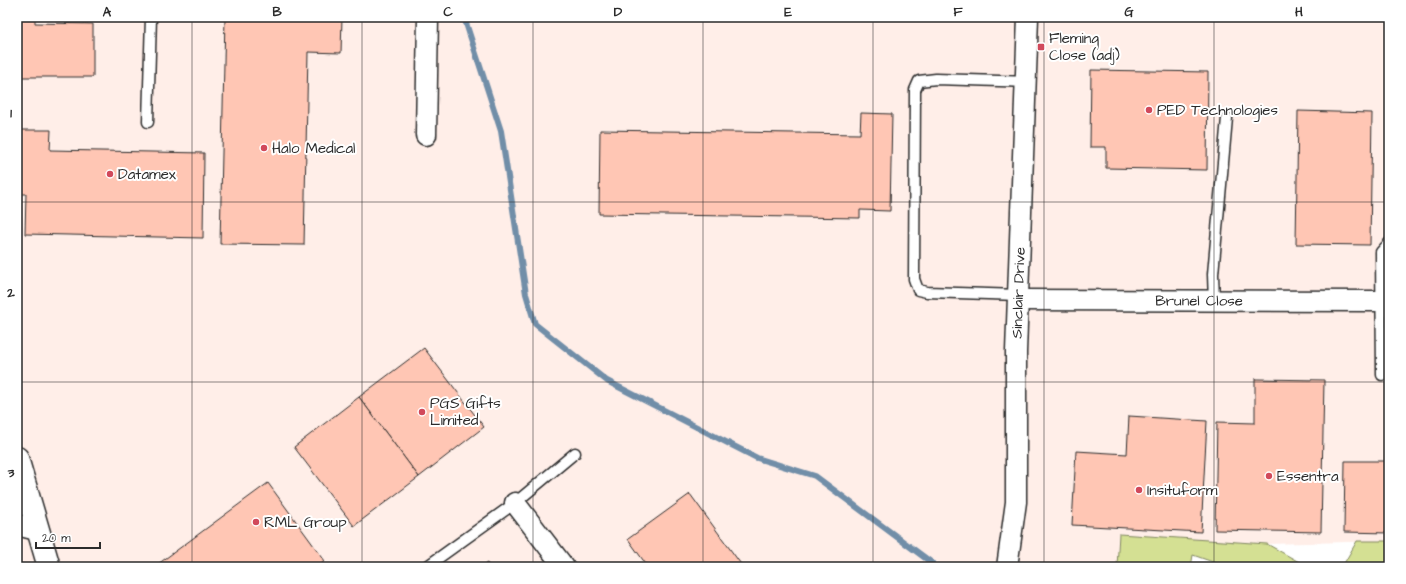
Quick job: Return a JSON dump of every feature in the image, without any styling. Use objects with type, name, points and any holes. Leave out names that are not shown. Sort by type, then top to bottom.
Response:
[{"type":"street","points":[[426,135],[428,17]]},
{"type":"street","name":"Sinclair Drive","points":[[1007,567],[1016,502],[1016,352],[1027,82],[1028,17]]},
{"type":"street","name":"Brunel Close","points":[[1019,297],[1214,302],[1380,301]]},
{"type":"street","points":[[18,464],[27,528],[49,567]]},
{"type":"street","points":[[515,503],[564,567]]},
{"type":"lane","points":[[148,122],[151,17]]},
{"type":"lane","points":[[1019,297],[927,292],[918,290],[914,280],[915,90],[919,81],[1027,82]]},
{"type":"lane","points":[[1214,302],[1213,274],[1227,118]]},
{"type":"lane","points":[[1382,375],[1380,301],[1381,252],[1389,243]]},
{"type":"lane","points":[[426,567],[515,503],[575,453]]},
{"type":"shaded area","points":[[17,17],[1389,17],[1389,541],[1267,544],[1119,534],[1117,567],[17,567]]},
{"type":"green space","points":[[1119,534],[1267,544],[1308,567],[1227,567],[1193,555],[1191,567],[1117,567]]},
{"type":"green space","points":[[1357,541],[1389,541],[1389,567],[1342,567]]},
{"type":"building","points":[[17,17],[35,17],[35,23],[93,24],[93,77],[17,77]]},
{"type":"building","name":"Halo Medical","points":[[225,17],[342,17],[341,53],[308,52],[304,245],[220,244]]},
{"type":"building","name":"PED Technologies","points":[[1091,70],[1208,72],[1207,170],[1106,168],[1106,147],[1090,147]]},
{"type":"building","points":[[1298,111],[1372,113],[1370,245],[1296,244]]},
{"type":"building","points":[[861,113],[892,114],[890,211],[860,210],[860,218],[599,214],[600,130],[860,134]]},
{"type":"building","name":"Datamex","points":[[17,130],[51,130],[50,150],[204,153],[203,238],[25,234],[26,194],[17,194]]},
{"type":"building","name":"PGS Gifts Limited","points":[[424,348],[484,427],[419,477],[359,397]]},
{"type":"building","name":"Essentra","points":[[1255,379],[1324,380],[1321,532],[1215,530],[1217,422],[1255,423]]},
{"type":"building","points":[[359,397],[419,477],[354,526],[294,447]]},
{"type":"building","name":"Insituform","points":[[1129,416],[1207,421],[1201,532],[1072,525],[1076,451],[1127,454]]},
{"type":"building","points":[[1345,461],[1389,461],[1389,533],[1344,532]]},
{"type":"building","name":"RML Group","points":[[268,483],[325,561],[317,567],[154,567]]},
{"type":"building","points":[[690,494],[743,567],[648,567],[628,539]]},
{"type":"building","points":[[487,563],[490,567],[480,567]]},
{"type":"waterway","points":[[464,17],[501,131],[526,294],[535,324],[607,381],[757,458],[815,476],[932,563]]},
{"type":"place","name":"Fleming Close (adj)","points":[[1041,47]]},
{"type":"place","name":"PED Technologies","points":[[1149,110]]},
{"type":"place","name":"Halo Medical","points":[[264,148]]},
{"type":"place","name":"Datamex","points":[[110,174]]},
{"type":"place","name":"PGS Gifts Limited","points":[[422,412]]},
{"type":"place","name":"Essentra","points":[[1269,476]]},
{"type":"place","name":"Insituform","points":[[1139,490]]},
{"type":"place","name":"RML Group","points":[[256,522]]}]
